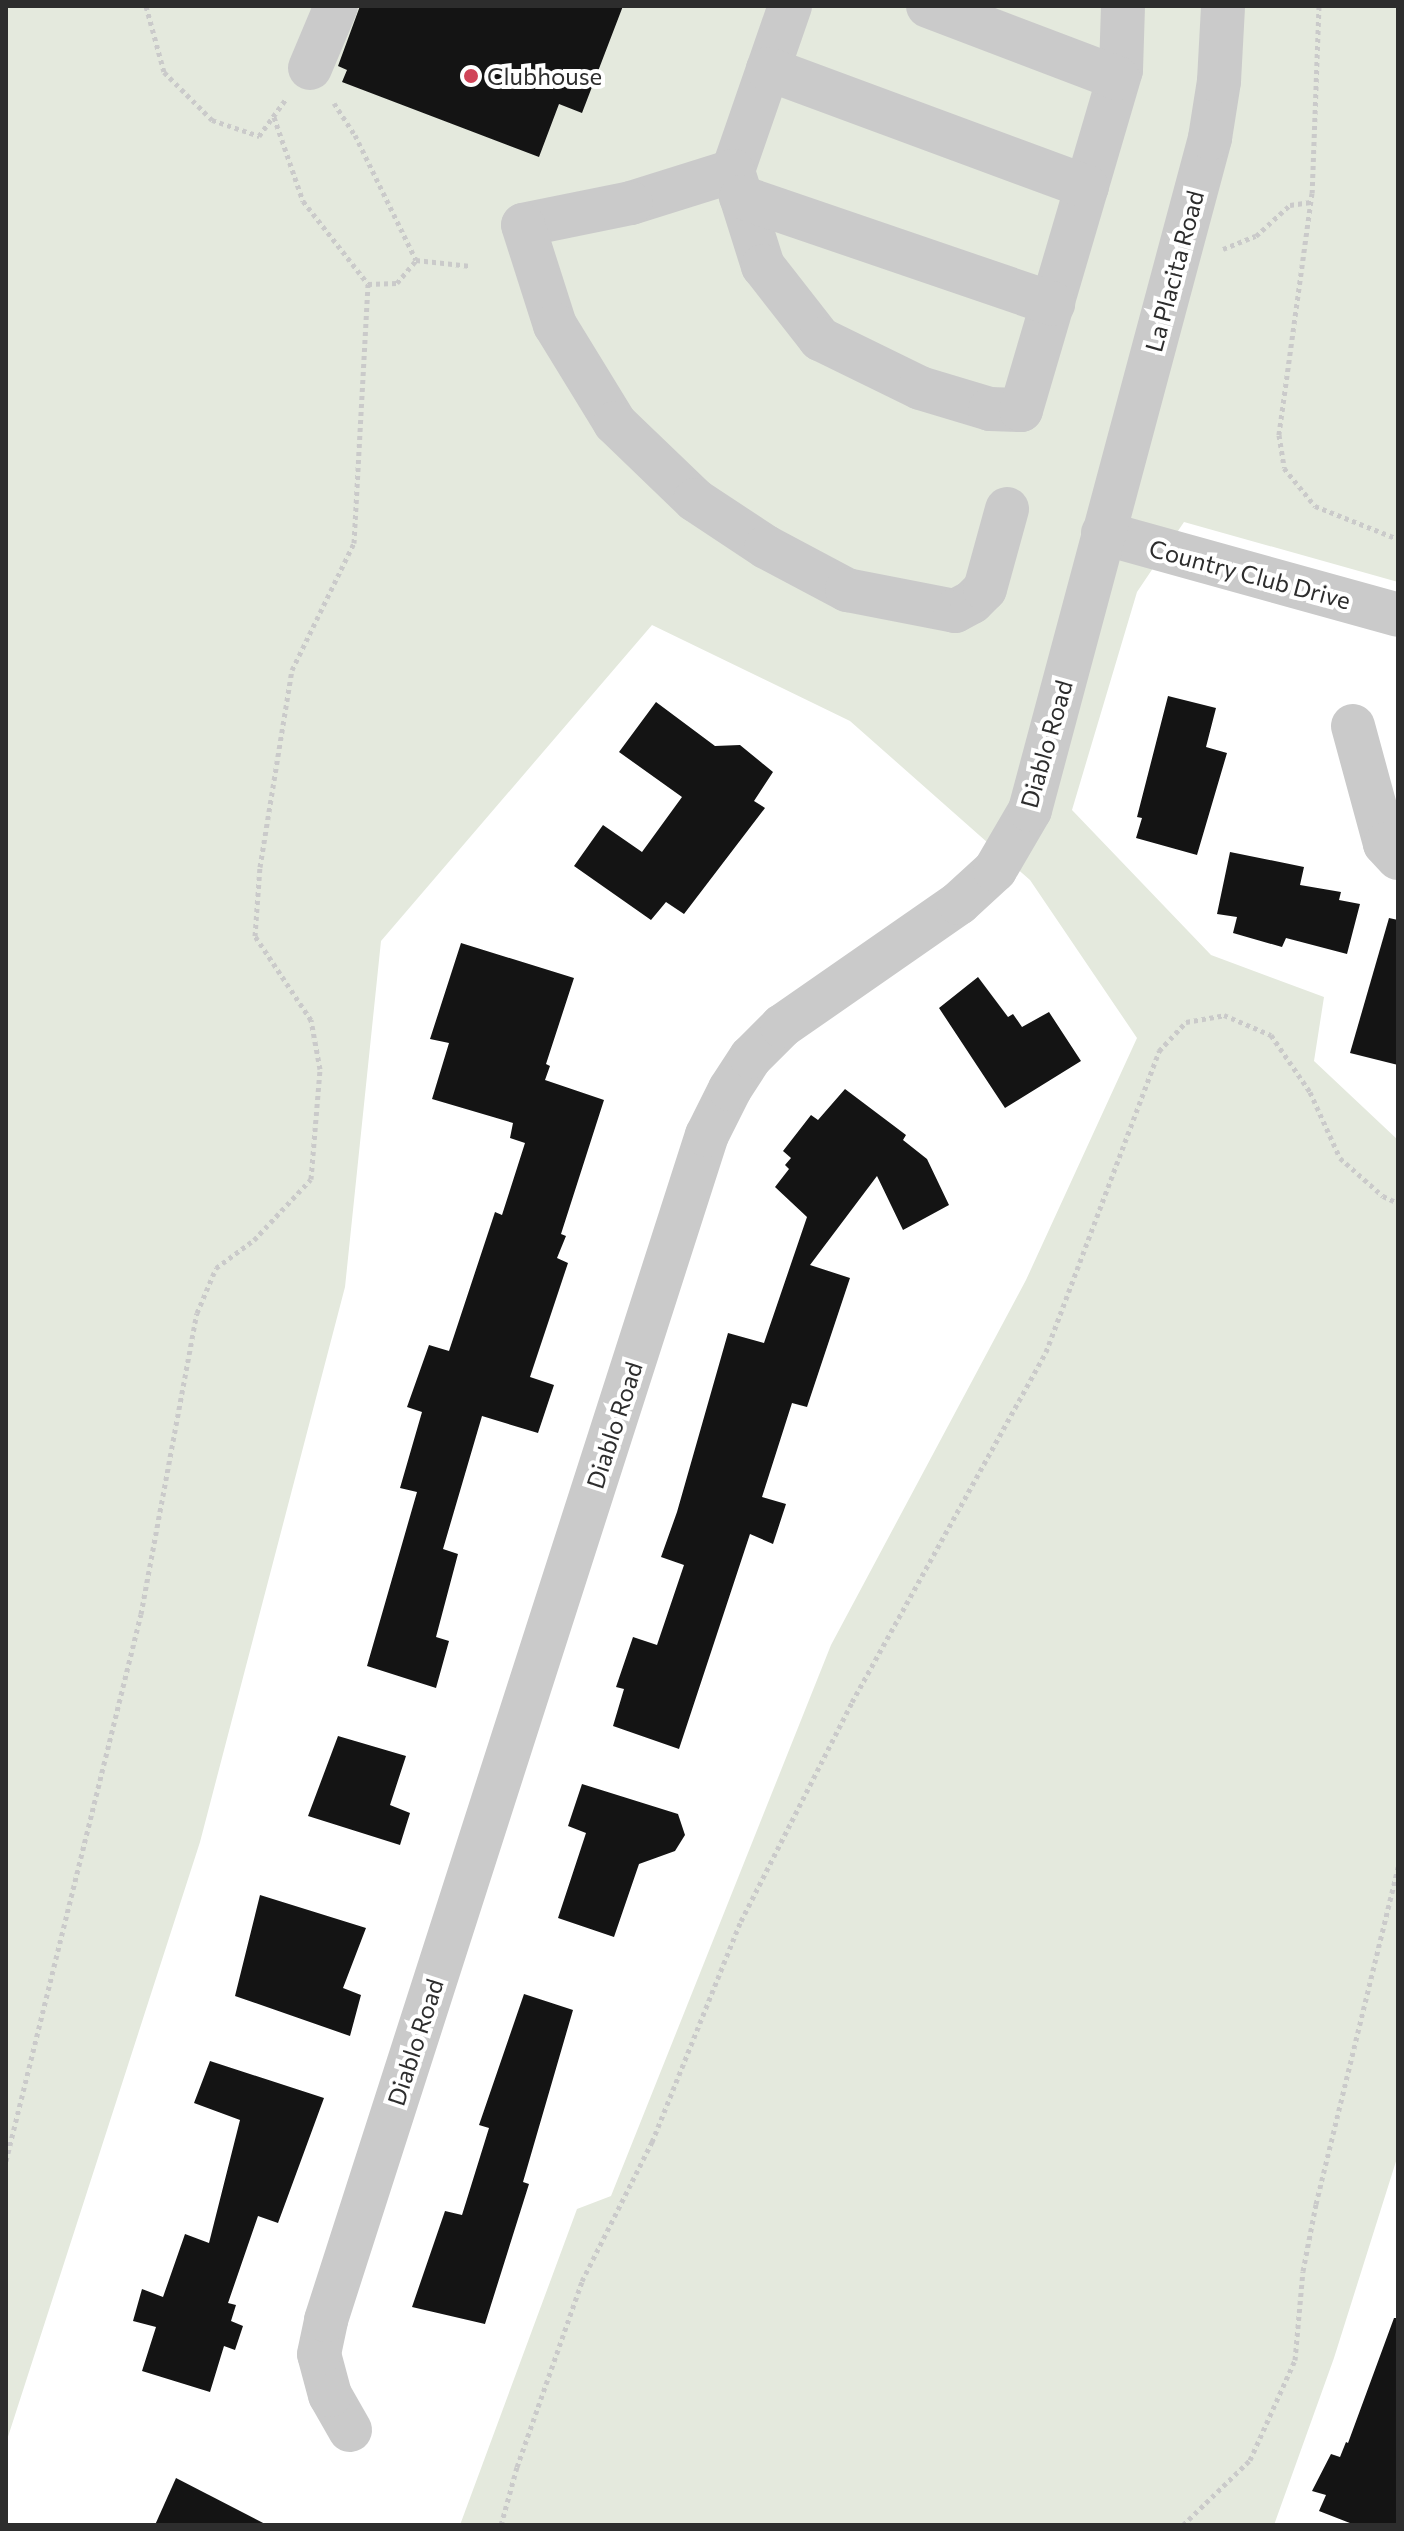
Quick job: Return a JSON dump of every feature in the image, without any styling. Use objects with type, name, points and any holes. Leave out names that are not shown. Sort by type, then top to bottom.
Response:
[{"type":"street","points":[[310,68],[336,6]]},
{"type":"street","points":[[790,6],[768,69],[737,184],[763,266],[820,339],[920,388],[990,409],[1021,410],[1118,78],[1123,6]]},
{"type":"street","points":[[928,6],[1118,78]]},
{"type":"street","name":"La Placita Road","points":[[1103,533],[1210,138],[1219,81],[1223,6]]},
{"type":"street","points":[[768,69],[1087,187]]},
{"type":"street","points":[[1007,509],[985,589],[972,602],[955,611],[847,590],[766,547],[695,500],[615,423],[555,325],[523,225],[737,184],[1053,304]]},
{"type":"street","name":"Country Club Drive","points":[[1103,533],[1398,615]]},
{"type":"street","name":"Diablo Road","points":[[350,2430],[330,2395],[319,2354],[326,2320],[707,1135],[730,1089],[751,1057],[782,1026],[959,903],[995,870],[1030,810],[1103,533]]},
{"type":"street","points":[[1353,726],[1385,844],[1398,858]]},
{"type":"path","points":[[146,6],[164,72],[212,120],[259,136],[310,68],[355,135],[416,260]]},
{"type":"path","points":[[1319,6],[1311,202],[1279,435],[1284,468],[1315,506],[1398,539]]},
{"type":"path","points":[[6,2161],[141,1614],[197,1313],[216,1268],[254,1240],[311,1179],[320,1069],[311,1020],[255,936],[260,867],[292,670],[354,543],[368,284],[303,201],[274,116]]},
{"type":"path","points":[[1177,259],[1209,254],[1256,236],[1290,205],[1311,202]]},
{"type":"path","points":[[368,284],[397,283],[416,260]]},
{"type":"path","points":[[416,260],[471,266]]},
{"type":"path","points":[[501,2525],[517,2467],[582,2281],[652,2142],[741,1921],[852,1702],[1046,1352],[1159,1051],[1186,1022],[1224,1015],[1271,1035],[1310,1092],[1340,1158],[1383,1196],[1398,1203]]},
{"type":"path","points":[[1183,2525],[1250,2460],[1295,2360],[1303,2271],[1316,2204],[1398,1867]]},
{"type":"shaded area","points":[[6,6],[1398,6],[1398,582],[1184,522],[1137,592],[1072,810],[1211,955],[1324,997],[1314,1061],[1398,1140],[1398,2155],[1334,2358],[1274,2525],[460,2525],[577,2209],[611,2196],[831,1645],[1026,1280],[1137,1038],[1030,880],[850,721],[652,625],[381,941],[345,1287],[200,1842],[6,2443]]},
{"type":"building","name":"Clubhouse","points":[[360,6],[623,6],[582,113],[559,104],[539,157],[342,82],[347,70],[338,66]]},
{"type":"building","points":[[1168,696],[1216,708],[1206,747],[1227,753],[1197,855],[1136,838],[1142,818],[1137,817]]},
{"type":"building","points":[[656,702],[715,746],[740,745],[773,772],[754,801],[765,808],[684,914],[666,902],[651,920],[574,866],[603,825],[642,852],[682,797],[619,752]]},
{"type":"building","points":[[1230,852],[1304,867],[1300,885],[1341,892],[1339,900],[1360,904],[1347,954],[1286,938],[1282,947],[1233,933],[1237,917],[1217,914]]},
{"type":"building","points":[[1389,918],[1398,920],[1398,1065],[1350,1053]]},
{"type":"building","points":[[461,943],[574,978],[546,1064],[550,1066],[545,1080],[604,1100],[561,1234],[566,1236],[557,1258],[568,1263],[530,1377],[554,1385],[538,1433],[482,1416],[443,1549],[458,1554],[436,1637],[449,1641],[436,1688],[367,1666],[417,1492],[400,1488],[422,1412],[407,1407],[429,1345],[449,1351],[495,1212],[502,1215],[525,1143],[510,1138],[513,1123],[432,1099],[449,1043],[430,1039]]},
{"type":"building","points":[[978,977],[1008,1017],[1013,1014],[1022,1027],[1049,1012],[1081,1061],[1005,1108],[939,1008]]},
{"type":"building","points":[[845,1089],[906,1135],[903,1140],[927,1159],[949,1205],[903,1230],[877,1176],[810,1265],[850,1278],[807,1407],[792,1403],[762,1497],[786,1504],[773,1544],[750,1534],[679,1749],[613,1726],[624,1689],[616,1687],[633,1637],[657,1645],[684,1565],[661,1557],[677,1512],[728,1333],[764,1343],[807,1217],[775,1187],[789,1169],[785,1165],[791,1158],[783,1151],[811,1115],[818,1120]]},
{"type":"building","points":[[338,1736],[406,1756],[390,1805],[410,1813],[400,1845],[308,1816]]},
{"type":"building","points":[[582,1784],[678,1814],[685,1835],[675,1851],[639,1864],[614,1937],[558,1918],[586,1833],[568,1826]]},
{"type":"building","points":[[260,1895],[366,1928],[343,1988],[361,1995],[350,2036],[235,1996]]},
{"type":"building","points":[[524,1994],[573,2010],[523,2182],[529,2184],[485,2324],[412,2307],[445,2211],[462,2215],[489,2128],[479,2125]]},
{"type":"building","points":[[210,2061],[324,2098],[278,2223],[258,2216],[228,2303],[236,2305],[231,2321],[243,2326],[235,2350],[224,2346],[210,2392],[142,2371],[156,2327],[133,2321],[142,2289],[163,2297],[185,2234],[209,2243],[240,2120],[194,2103]]},
{"type":"building","points":[[1394,2318],[1398,2318],[1398,2525],[1355,2525],[1319,2511],[1326,2495],[1312,2491],[1331,2454],[1340,2457],[1348,2443]]},
{"type":"building","points":[[176,2478],[267,2525],[155,2525]]},
{"type":"place","name":"Clubhouse","points":[[471,76]]}]
